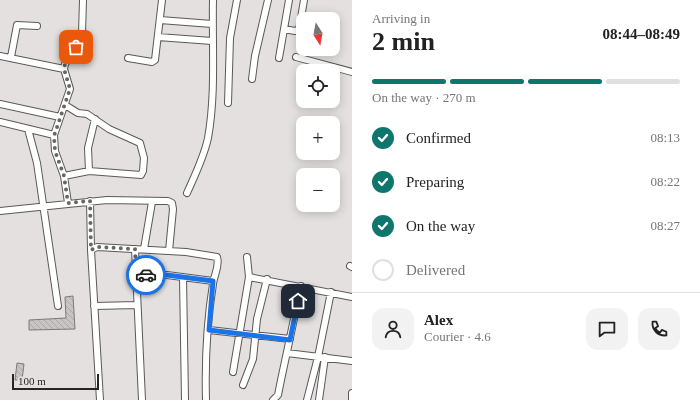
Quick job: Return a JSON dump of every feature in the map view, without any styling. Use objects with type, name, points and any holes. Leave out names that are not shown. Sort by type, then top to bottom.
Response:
[{"type":"street","points":[[68,203],[64,176],[55,151],[54,136],[70,89],[64,69],[65,64],[80,39],[84,19],[83,0]]},
{"type":"street","points":[[128,58],[154,62],[162,0]]},
{"type":"street","points":[[187,193],[208,139],[211,100],[213,0]]},
{"type":"street","points":[[228,103],[230,45],[237,0]]},
{"type":"street","points":[[252,79],[255,56],[268,0]]},
{"type":"street","points":[[279,58],[289,0]]},
{"type":"street","points":[[284,29],[295,31],[299,30],[304,0]]},
{"type":"street","points":[[160,20],[212,24]]},
{"type":"street","points":[[11,58],[17,25],[37,26]]},
{"type":"street","points":[[158,37],[212,42]]},
{"type":"street","points":[[0,56],[64,69]]},
{"type":"street","points":[[296,57],[352,72]]},
{"type":"street","points":[[0,104],[60,117]]},
{"type":"street","points":[[64,176],[90,171],[138,176],[141,175],[143,171],[143,152],[140,143],[109,129],[95,119],[65,105]]},
{"type":"street","points":[[90,171],[89,143],[95,119]]},
{"type":"street","points":[[0,122],[54,136]]},
{"type":"street","points":[[28,129],[37,163],[58,306]]},
{"type":"street","points":[[0,211],[90,201],[168,201],[173,205],[169,251]]},
{"type":"street","points":[[90,201],[91,250],[100,400]]},
{"type":"street","points":[[144,250],[152,202]]},
{"type":"street","points":[[91,250],[97,247],[135,249],[169,251],[217,257],[218,265],[213,281],[209,330],[206,400]]},
{"type":"street","points":[[135,249],[142,400]]},
{"type":"street","points":[[233,372],[250,277],[247,257]]},
{"type":"street","points":[[136,274],[183,277],[213,281]]},
{"type":"street","points":[[183,277],[185,400]]},
{"type":"street","points":[[250,277],[267,279],[352,297]]},
{"type":"street","points":[[243,385],[253,359],[255,334],[267,279]]},
{"type":"street","points":[[274,400],[278,394],[301,286]]},
{"type":"street","points":[[319,400],[322,357],[331,292]]},
{"type":"street","points":[[94,306],[137,305]]},
{"type":"street","points":[[209,330],[255,334],[290,340]]},
{"type":"street","points":[[287,353],[352,361]]},
{"type":"street","points":[[307,400],[322,357]]},
{"type":"street","points":[[352,393],[352,400]]},
{"type":"building","points":[[73,296],[75,329],[29,330],[29,320],[66,318],[65,297]]},
{"type":"building","points":[[17,363],[24,364],[22,380],[15,380]]},
{"type":"way so far","points":[[76,47],[65,64],[64,69],[70,84],[70,89],[54,136],[55,151],[64,176],[68,203],[90,201],[91,250],[97,247],[135,249],[136,274],[146,275]]},
{"type":"route","points":[[146,275],[167,275],[213,281],[209,330],[255,334],[290,340],[298,301]]}]
